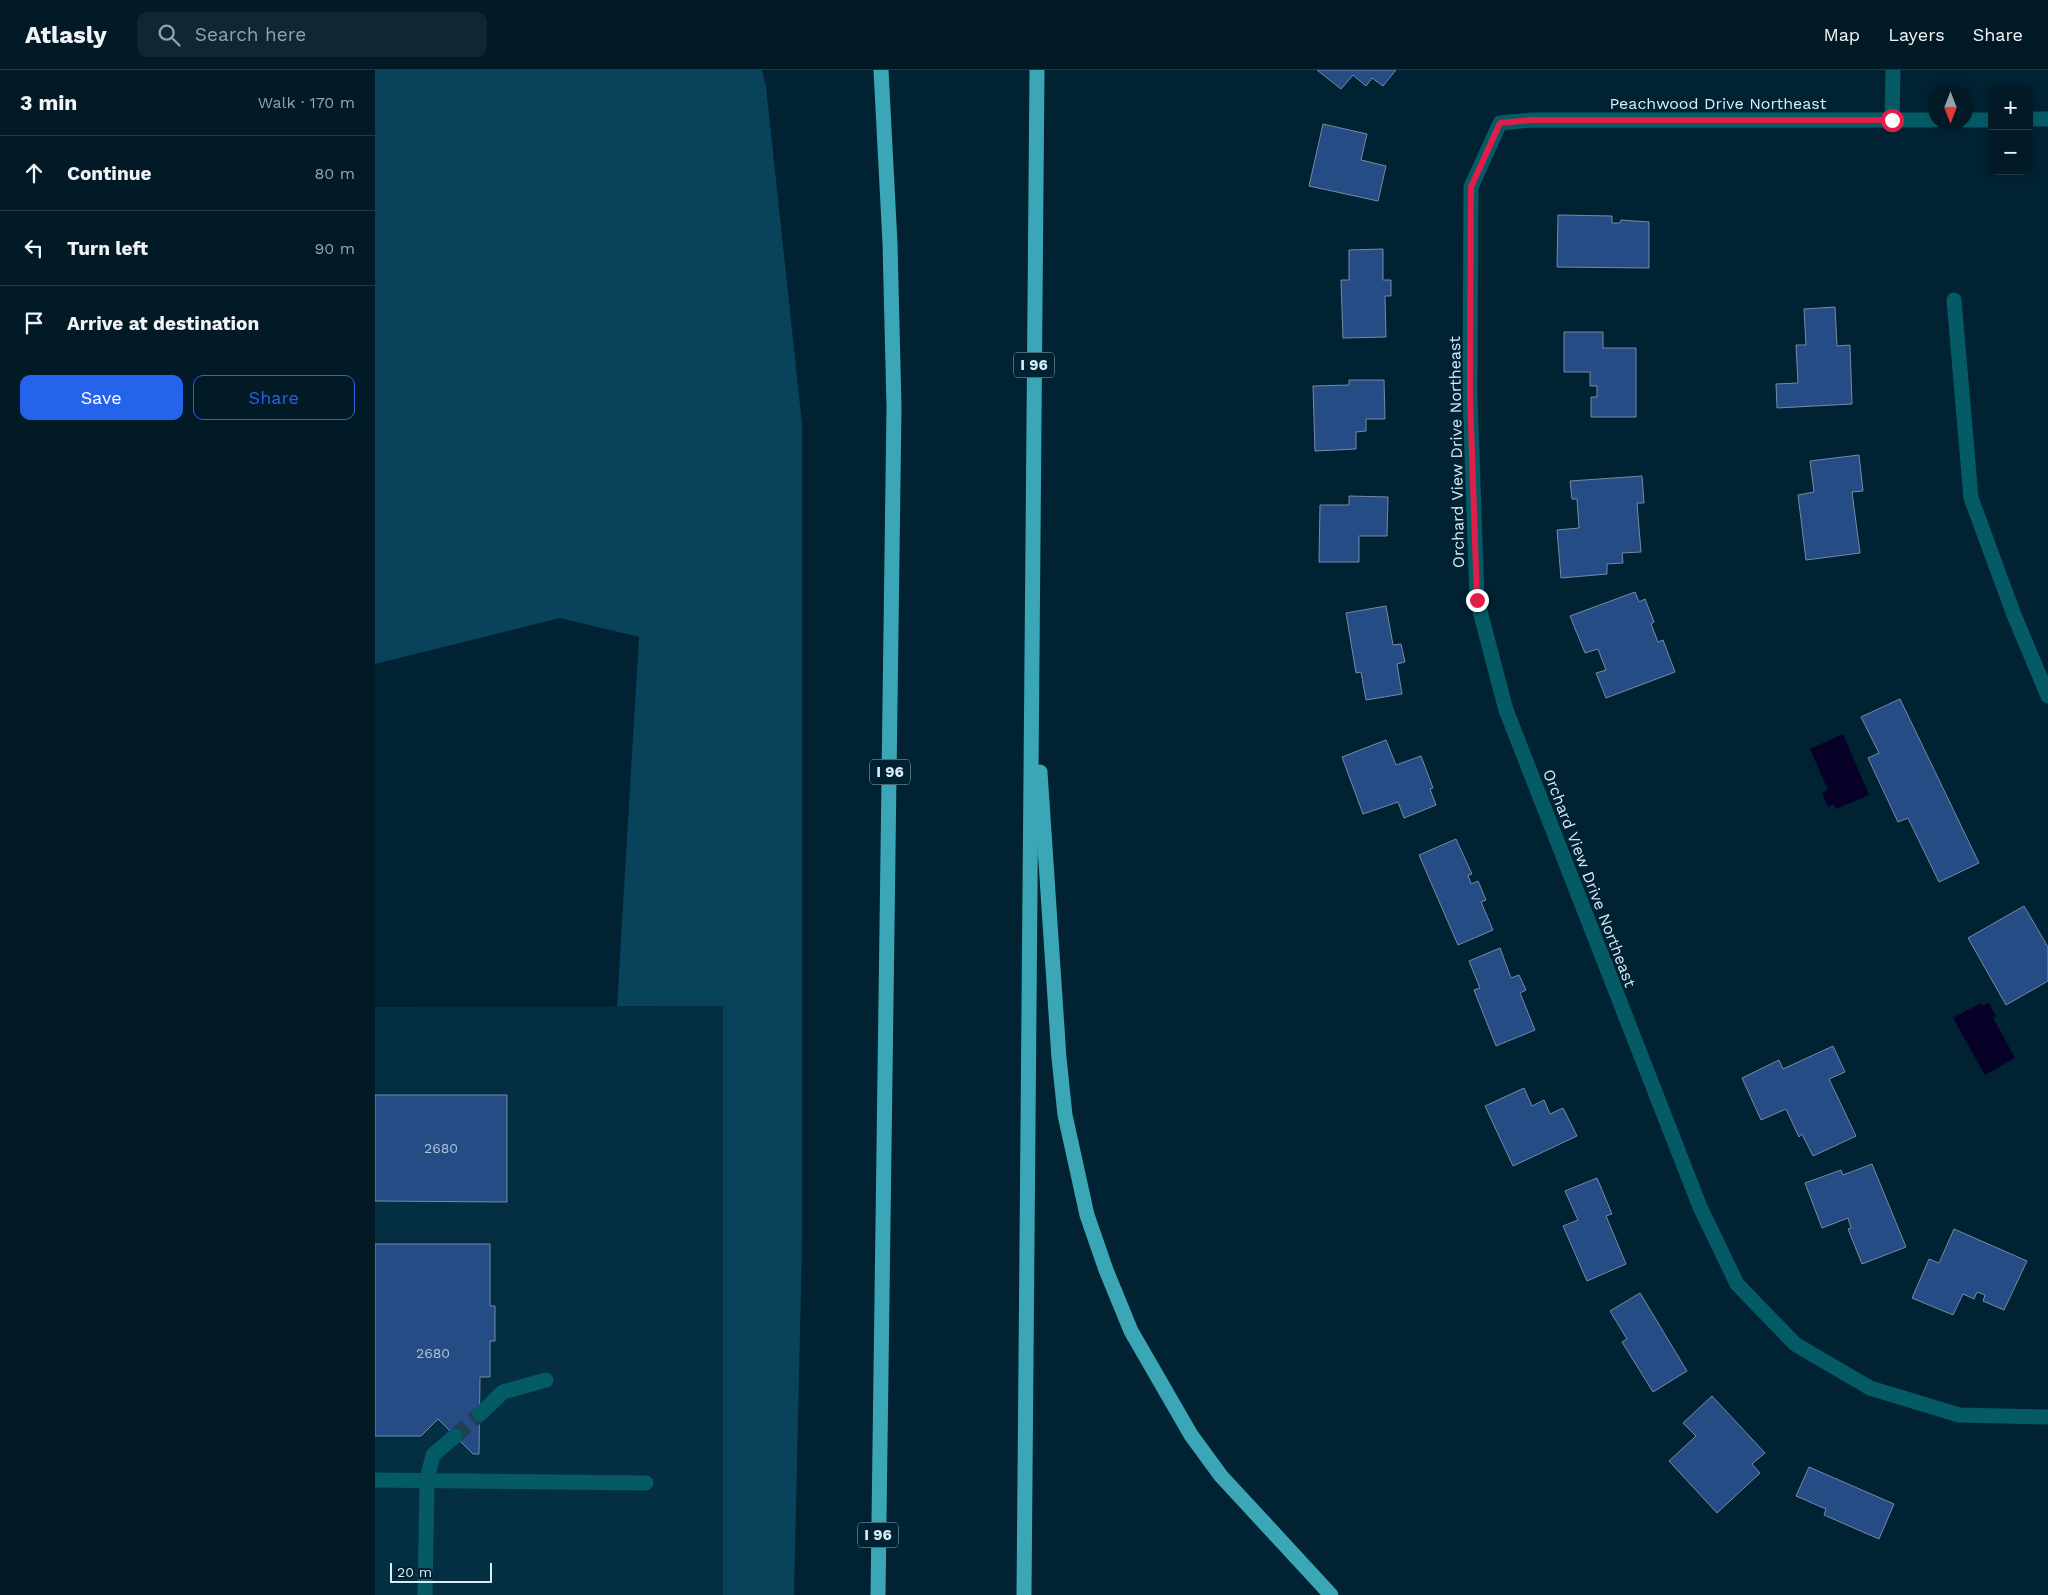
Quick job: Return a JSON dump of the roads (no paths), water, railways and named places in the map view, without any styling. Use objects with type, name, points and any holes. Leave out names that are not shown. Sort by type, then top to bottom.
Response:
[{"type":"highway","name":"I 96","points":[[878,1595],[894,407],[890,243],[881,70]]},
{"type":"highway","name":"I 96","points":[[1024,1595],[1037,72]]},
{"type":"highway","points":[[1032,655],[1061,1086],[1073,1158],[1087,1215],[1106,1270],[1131,1331],[1191,1435],[1221,1476],[1331,1595]]},
{"type":"street","points":[[1892,120],[1893,70]]},
{"type":"street","points":[[2033,119],[2048,119]]},
{"type":"street","name":"Peachwood Drive Northeast","points":[[1500,123],[1531,120],[1928,120]]},
{"type":"street","points":[[1973,120],[1988,120]]},
{"type":"street","name":"Orchard View Drive Northeast","points":[[1500,123],[1471,187],[1470,394],[1477,600],[1506,710],[1700,1207],[1737,1284],[1795,1344],[1870,1388],[1959,1415],[2048,1417]]},
{"type":"street","points":[[1954,300],[1971,498],[2014,615],[2048,696]]},
{"type":"street","points":[[480,1414],[503,1392],[547,1380]]},
{"type":"street","points":[[425,1595],[427,1480],[433,1455],[455,1436]]},
{"type":"street","points":[[375,1480],[646,1482]]},
{"type":"tunnel","points":[[455,1436],[480,1414]]}]
